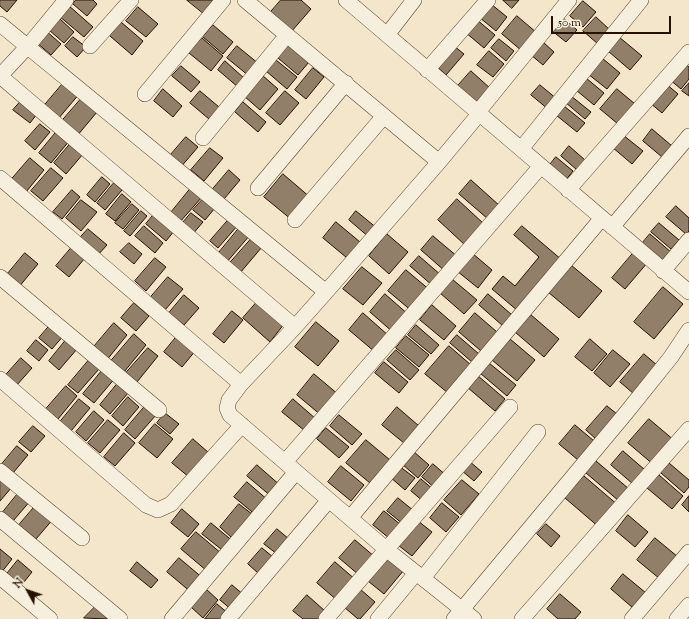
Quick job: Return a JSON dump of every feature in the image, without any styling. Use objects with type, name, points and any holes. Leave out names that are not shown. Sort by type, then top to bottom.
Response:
[{"type":"street","points":[[66,0],[28,46],[0,76],[295,327]]},
{"type":"street","points":[[90,46],[131,0]]},
{"type":"street","points":[[145,94],[223,0]]},
{"type":"street","points":[[246,0],[440,162]]},
{"type":"street","points":[[346,0],[689,292]]},
{"type":"street","points":[[387,35],[414,0]]},
{"type":"street","points":[[428,70],[488,0]]},
{"type":"street","points":[[474,619],[458,614],[420,576],[386,549],[230,415],[227,408],[229,400],[241,384],[295,327],[440,162],[569,0]]},
{"type":"street","points":[[521,149],[641,0]]},
{"type":"street","points":[[0,24],[326,292]]},
{"type":"street","points":[[203,138],[287,35]]},
{"type":"street","points":[[568,190],[689,52]]},
{"type":"street","points":[[258,188],[346,83]]},
{"type":"street","points":[[295,220],[384,116]]},
{"type":"street","points":[[350,518],[607,223],[689,136]]},
{"type":"street","points":[[172,619],[290,467],[541,166]]},
{"type":"street","points":[[0,178],[241,384]]},
{"type":"street","points":[[663,271],[689,240]]},
{"type":"street","points":[[0,277],[159,410]]},
{"type":"street","points":[[458,614],[671,357],[689,330]]},
{"type":"street","points":[[0,379],[146,505],[158,510],[171,504],[242,425]]},
{"type":"street","points":[[326,619],[510,407]]},
{"type":"street","points":[[522,619],[689,429]]},
{"type":"street","points":[[378,619],[420,576],[538,432]]},
{"type":"street","points":[[0,472],[82,538]]},
{"type":"street","points":[[228,619],[329,500]]},
{"type":"street","points":[[0,519],[120,619]]},
{"type":"street","points":[[632,619],[689,552]]},
{"type":"street","points":[[0,576],[50,619]]},
{"type":"street","points":[[677,619],[689,605]]},
{"type":"building","points":[[0,0],[17,0],[7,12],[0,6]]},
{"type":"building","points":[[76,0],[93,0],[97,4],[87,16],[73,4]]},
{"type":"building","points":[[187,0],[220,0],[207,16]]},
{"type":"building","points":[[281,0],[301,0],[311,9],[291,32],[269,14]]},
{"type":"building","points":[[503,0],[519,0],[512,8]]},
{"type":"building","points":[[583,1],[596,12],[583,27],[570,16]]},
{"type":"building","points":[[491,4],[507,17],[496,31],[479,17]]},
{"type":"building","points":[[68,5],[93,27],[84,37],[59,16]]},
{"type":"building","points":[[138,7],[158,24],[146,37],[126,21]]},
{"type":"building","points":[[517,16],[537,33],[522,51],[502,34]]},
{"type":"building","points":[[562,17],[577,30],[566,42],[551,30]]},
{"type":"building","points":[[596,17],[610,30],[598,44],[583,31]]},
{"type":"building","points":[[59,18],[74,32],[64,43],[49,30]]},
{"type":"building","points":[[476,19],[495,35],[484,48],[465,32]]},
{"type":"building","points":[[121,22],[143,41],[132,55],[110,36]]},
{"type":"building","points":[[213,25],[233,42],[223,54],[203,37]]},
{"type":"building","points":[[45,30],[61,44],[51,55],[36,42]]},
{"type":"building","points":[[73,37],[86,47],[77,57],[65,46]]},
{"type":"building","points":[[619,37],[642,56],[630,70],[608,51]]},
{"type":"building","points":[[202,38],[223,56],[211,71],[189,53]]},
{"type":"building","points":[[499,39],[514,51],[506,61],[491,48]]},
{"type":"building","points":[[543,42],[554,52],[543,65],[531,55]]},
{"type":"building","points":[[289,45],[309,62],[298,75],[278,58]]},
{"type":"building","points":[[237,46],[259,64],[249,76],[227,58]]},
{"type":"building","points":[[454,46],[464,54],[446,75],[436,66]]},
{"type":"building","points":[[489,51],[504,64],[493,77],[477,65]]},
{"type":"building","points":[[602,58],[620,73],[607,89],[588,74]]},
{"type":"building","points":[[276,60],[297,77],[287,89],[266,71]]},
{"type":"building","points":[[225,61],[245,79],[238,87],[218,70]]},
{"type":"building","points":[[683,62],[689,67],[689,79],[681,89],[669,79]]},
{"type":"building","points":[[181,66],[200,82],[191,92],[172,76]]},
{"type":"building","points":[[313,68],[324,77],[306,99],[295,90]]},
{"type":"building","points":[[471,71],[491,89],[477,106],[456,88]]},
{"type":"building","points":[[262,75],[278,89],[260,110],[244,96]]},
{"type":"building","points":[[586,78],[604,93],[594,105],[576,90]]},
{"type":"building","points":[[65,81],[80,93],[58,119],[44,106]]},
{"type":"building","points":[[665,83],[678,94],[662,113],[649,102]]},
{"type":"building","points":[[689,83],[689,96],[682,91]]},
{"type":"building","points":[[540,85],[557,99],[548,109],[531,95]]},
{"type":"building","points":[[163,89],[182,106],[173,117],[154,101]]},
{"type":"building","points":[[617,89],[635,104],[618,124],[600,109]]},
{"type":"building","points":[[200,91],[219,107],[209,119],[190,103]]},
{"type":"building","points":[[285,91],[299,103],[280,125],[266,113]]},
{"type":"building","points":[[571,96],[591,112],[585,119],[565,102]]},
{"type":"building","points":[[81,99],[97,112],[77,136],[61,122]]},
{"type":"building","points":[[22,100],[37,114],[30,123],[13,110]]},
{"type":"building","points":[[243,102],[266,122],[258,132],[235,112]]},
{"type":"building","points":[[564,106],[585,123],[577,132],[556,115]]},
{"type":"building","points":[[40,124],[50,132],[35,150],[25,141]]},
{"type":"building","points":[[652,129],[672,146],[662,157],[643,141]]},
{"type":"building","points":[[58,130],[70,140],[51,163],[39,153]]},
{"type":"building","points":[[623,135],[643,151],[632,164],[612,147]]},
{"type":"building","points":[[186,137],[198,147],[180,168],[168,158]]},
{"type":"building","points":[[71,143],[83,154],[66,174],[54,163]]},
{"type":"building","points":[[569,146],[585,160],[577,170],[561,156]]},
{"type":"building","points":[[210,148],[223,158],[204,181],[191,170]]},
{"type":"building","points":[[556,157],[573,171],[566,180],[549,166]]},
{"type":"building","points":[[30,158],[44,170],[26,192],[11,180]]},
{"type":"building","points":[[51,168],[63,178],[43,201],[31,191]]},
{"type":"building","points":[[229,170],[240,180],[224,199],[212,190]]},
{"type":"building","points":[[283,174],[311,198],[292,220],[264,197]]},
{"type":"building","points":[[102,177],[110,184],[95,202],[87,195]]},
{"type":"building","points":[[471,180],[500,206],[488,219],[459,194]]},
{"type":"building","points":[[114,183],[122,190],[105,210],[97,203]]},
{"type":"building","points":[[191,188],[202,197],[179,223],[169,215]]},
{"type":"building","points":[[72,190],[80,197],[62,219],[53,212]]},
{"type":"building","points":[[122,194],[131,202],[115,221],[106,214]]},
{"type":"building","points":[[203,199],[215,208],[205,220],[193,210]]},
{"type":"building","points":[[457,199],[484,224],[465,245],[438,220]]},
{"type":"building","points":[[81,200],[97,212],[81,231],[66,218]]},
{"type":"building","points":[[132,204],[139,210],[123,229],[115,223]]},
{"type":"building","points":[[676,206],[689,218],[689,231],[686,234],[666,217]]},
{"type":"building","points":[[141,211],[147,216],[130,236],[124,231]]},
{"type":"building","points":[[356,211],[378,229],[370,238],[349,220]]},
{"type":"building","points":[[155,213],[175,230],[166,241],[146,224]]},
{"type":"building","points":[[191,213],[203,222],[192,235],[181,225]]},
{"type":"building","points":[[230,218],[238,225],[218,248],[210,241]]},
{"type":"building","points":[[336,222],[360,242],[347,258],[323,238]]},
{"type":"building","points":[[659,223],[679,240],[671,249],[651,232]]},
{"type":"building","points":[[144,226],[163,243],[155,253],[135,236]]},
{"type":"building","points":[[522,226],[562,260],[518,311],[492,289],[503,276],[515,286],[539,257],[514,235]]},
{"type":"building","points":[[240,227],[250,235],[226,263],[217,255]]},
{"type":"building","points":[[88,229],[107,245],[97,256],[78,240]]},
{"type":"building","points":[[387,234],[408,252],[389,274],[369,256]]},
{"type":"building","points":[[650,234],[672,253],[662,264],[640,246]]},
{"type":"building","points":[[433,236],[458,257],[446,272],[421,250]]},
{"type":"building","points":[[252,238],[262,247],[240,273],[229,264]]},
{"type":"building","points":[[129,243],[142,254],[134,264],[120,252]]},
{"type":"building","points":[[72,247],[85,258],[69,277],[56,266]]},
{"type":"building","points":[[635,251],[648,262],[625,289],[612,278]]},
{"type":"building","points":[[25,253],[38,264],[18,288],[5,277]]},
{"type":"building","points":[[472,253],[492,270],[478,288],[457,271]]},
{"type":"building","points":[[419,256],[442,276],[433,286],[410,266]]},
{"type":"building","points":[[155,258],[166,267],[146,291],[135,281]]},
{"type":"building","points":[[571,265],[602,291],[579,318],[548,292]]},
{"type":"building","points":[[362,267],[382,283],[363,305],[343,289]]},
{"type":"building","points":[[406,270],[431,291],[413,312],[388,291]]},
{"type":"building","points":[[168,277],[183,289],[165,310],[150,298]]},
{"type":"building","points":[[452,279],[477,300],[464,314],[440,293]]},
{"type":"building","points":[[663,287],[683,304],[654,339],[634,322]]},
{"type":"building","points":[[385,294],[410,316],[395,334],[370,312]]},
{"type":"building","points":[[488,294],[512,315],[503,326],[479,305]]},
{"type":"building","points":[[184,295],[199,308],[184,325],[169,313]]},
{"type":"building","points":[[257,302],[284,324],[270,342],[243,318]]},
{"type":"building","points":[[134,303],[149,316],[136,331],[121,318]]},
{"type":"building","points":[[432,305],[456,326],[444,340],[420,320]]},
{"type":"building","points":[[232,311],[243,320],[224,343],[213,334]]},
{"type":"building","points":[[363,313],[389,336],[375,352],[349,330]]},
{"type":"building","points":[[475,313],[497,332],[481,351],[459,332]]},
{"type":"building","points":[[530,314],[559,339],[544,357],[515,332]]},
{"type":"building","points":[[316,322],[339,341],[318,366],[295,347]]},
{"type":"building","points":[[114,323],[127,335],[106,361],[92,349]]},
{"type":"building","points":[[51,324],[64,335],[52,349],[39,338]]},
{"type":"building","points":[[416,325],[439,345],[431,354],[408,335]]},
{"type":"building","points":[[134,334],[146,345],[124,372],[111,361]]},
{"type":"building","points":[[178,335],[196,350],[182,367],[164,352]]},
{"type":"building","points":[[457,335],[479,354],[472,362],[450,343]]},
{"type":"building","points":[[406,336],[429,355],[419,367],[396,348]]},
{"type":"building","points":[[510,339],[535,360],[517,381],[492,360]]},
{"type":"building","points":[[590,339],[607,354],[592,371],[575,357]]},
{"type":"building","points":[[36,340],[48,350],[39,361],[27,351]]},
{"type":"building","points":[[66,340],[77,349],[59,370],[49,361]]},
{"type":"building","points":[[449,346],[471,365],[448,393],[425,374]]},
{"type":"building","points":[[148,348],[158,356],[137,382],[126,373]]},
{"type":"building","points":[[396,350],[419,370],[410,380],[387,360]]},
{"type":"building","points":[[613,350],[630,364],[610,387],[594,373]]},
{"type":"building","points":[[644,354],[658,366],[634,394],[620,382]]},
{"type":"building","points":[[21,358],[32,368],[16,386],[5,376]]},
{"type":"building","points":[[89,360],[99,369],[78,393],[68,385]]},
{"type":"building","points":[[384,362],[408,382],[399,393],[375,373]]},
{"type":"building","points":[[489,363],[516,385],[507,396],[480,373]]},
{"type":"building","points":[[105,367],[116,377],[94,403],[83,394]]},
{"type":"building","points":[[314,374],[339,395],[322,416],[297,395]]},
{"type":"building","points":[[477,375],[505,399],[495,411],[467,387]]},
{"type":"building","points":[[118,383],[129,392],[110,414],[100,405]]},
{"type":"building","points":[[66,386],[77,396],[58,419],[46,409]]},
{"type":"building","points":[[128,397],[139,407],[123,426],[112,416]]},
{"type":"building","points":[[79,399],[90,408],[71,431],[60,422]]},
{"type":"building","points":[[293,399],[316,419],[305,431],[282,412]]},
{"type":"building","points":[[146,405],[156,415],[135,439],[125,430]]},
{"type":"building","points":[[607,406],[617,414],[596,439],[586,430]]},
{"type":"building","points":[[397,407],[419,426],[404,443],[382,425]]},
{"type":"building","points":[[94,411],[104,420],[86,441],[76,432]]},
{"type":"building","points":[[165,413],[179,424],[170,434],[157,423]]},
{"type":"building","points":[[339,415],[362,434],[352,445],[330,426]]},
{"type":"building","points":[[649,419],[675,441],[654,465],[628,443]]},
{"type":"building","points":[[108,420],[120,430],[100,453],[88,443]]},
{"type":"building","points":[[155,424],[173,439],[157,458],[139,443]]},
{"type":"building","points":[[575,425],[594,441],[578,460],[559,444]]},
{"type":"building","points":[[33,426],[45,436],[31,452],[19,442]]},
{"type":"building","points":[[326,428],[349,447],[339,458],[317,439]]},
{"type":"building","points":[[124,433],[135,443],[115,466],[104,457]]},
{"type":"building","points":[[193,439],[209,453],[189,477],[172,463]]},
{"type":"building","points":[[366,440],[390,460],[370,483],[346,463]]},
{"type":"building","points":[[17,446],[28,455],[13,473],[2,464]]},
{"type":"building","points":[[413,451],[429,465],[418,478],[402,464]]},
{"type":"building","points":[[623,451],[645,470],[633,484],[611,465]]},
{"type":"building","points":[[469,461],[482,472],[474,481],[461,470]]},
{"type":"building","points":[[596,461],[629,489],[619,501],[586,473]]},
{"type":"building","points":[[669,463],[689,480],[689,487],[684,493],[661,473]]},
{"type":"building","points":[[433,464],[447,476],[436,489],[422,477]]},
{"type":"building","points":[[257,465],[281,486],[272,497],[247,476]]},
{"type":"building","points":[[341,466],[364,485],[351,501],[328,482]]},
{"type":"building","points":[[399,466],[415,478],[405,490],[390,477]]},
{"type":"building","points":[[659,475],[683,496],[672,509],[647,488]]},
{"type":"building","points":[[584,476],[619,506],[600,528],[565,498]]},
{"type":"building","points":[[0,477],[12,487],[0,501]]},
{"type":"building","points":[[421,479],[434,490],[424,502],[411,491]]},
{"type":"building","points":[[462,480],[479,494],[461,515],[444,500]]},
{"type":"building","points":[[247,482],[269,501],[257,516],[234,497]]},
{"type":"building","points":[[20,491],[31,500],[13,521],[3,512]]},
{"type":"building","points":[[689,496],[689,512],[682,505]]},
{"type":"building","points":[[398,498],[414,511],[403,524],[387,511]]},
{"type":"building","points":[[442,503],[459,517],[446,532],[430,518]]},
{"type":"building","points":[[37,504],[54,518],[36,539],[19,525]]},
{"type":"building","points":[[239,504],[252,514],[232,538],[220,527]]},
{"type":"building","points":[[182,509],[199,524],[188,537],[171,523]]},
{"type":"building","points":[[384,511],[401,525],[389,538],[373,525]]},
{"type":"building","points":[[628,515],[648,532],[635,547],[616,531]]},
{"type":"building","points":[[418,521],[432,532],[412,556],[398,545]]},
{"type":"building","points":[[211,523],[235,543],[226,553],[202,534]]},
{"type":"building","points":[[546,524],[560,536],[551,547],[537,534]]},
{"type":"building","points":[[277,529],[289,539],[277,554],[264,544]]},
{"type":"building","points":[[196,532],[222,554],[207,571],[181,549]]},
{"type":"building","points":[[655,538],[678,557],[660,579],[637,560]]},
{"type":"building","points":[[355,540],[375,557],[359,575],[339,558]]},
{"type":"building","points":[[262,548],[273,557],[259,574],[248,564]]},
{"type":"building","points":[[0,549],[12,559],[1,573],[0,572]]},
{"type":"building","points":[[388,557],[404,570],[384,594],[368,581]]},
{"type":"building","points":[[179,558],[204,579],[192,593],[167,572]]},
{"type":"building","points":[[18,560],[32,572],[20,587],[6,575]]},
{"type":"building","points":[[137,562],[158,580],[151,588],[130,571]]},
{"type":"building","points":[[335,562],[356,580],[338,601],[317,583]]},
{"type":"building","points":[[623,574],[646,593],[633,608],[611,589]]},
{"type":"building","points":[[232,585],[244,595],[232,610],[220,600]]},
{"type":"building","points":[[206,589],[218,600],[203,618],[191,607]]},
{"type":"building","points":[[360,589],[375,602],[360,619],[358,619],[344,607]]},
{"type":"building","points":[[560,594],[581,612],[575,619],[558,619],[547,609]]},
{"type":"building","points":[[307,595],[325,611],[319,619],[303,619],[293,611]]},
{"type":"building","points":[[217,604],[229,614],[225,619],[205,619]]},
{"type":"building","points":[[95,607],[108,619],[84,618]]}]
